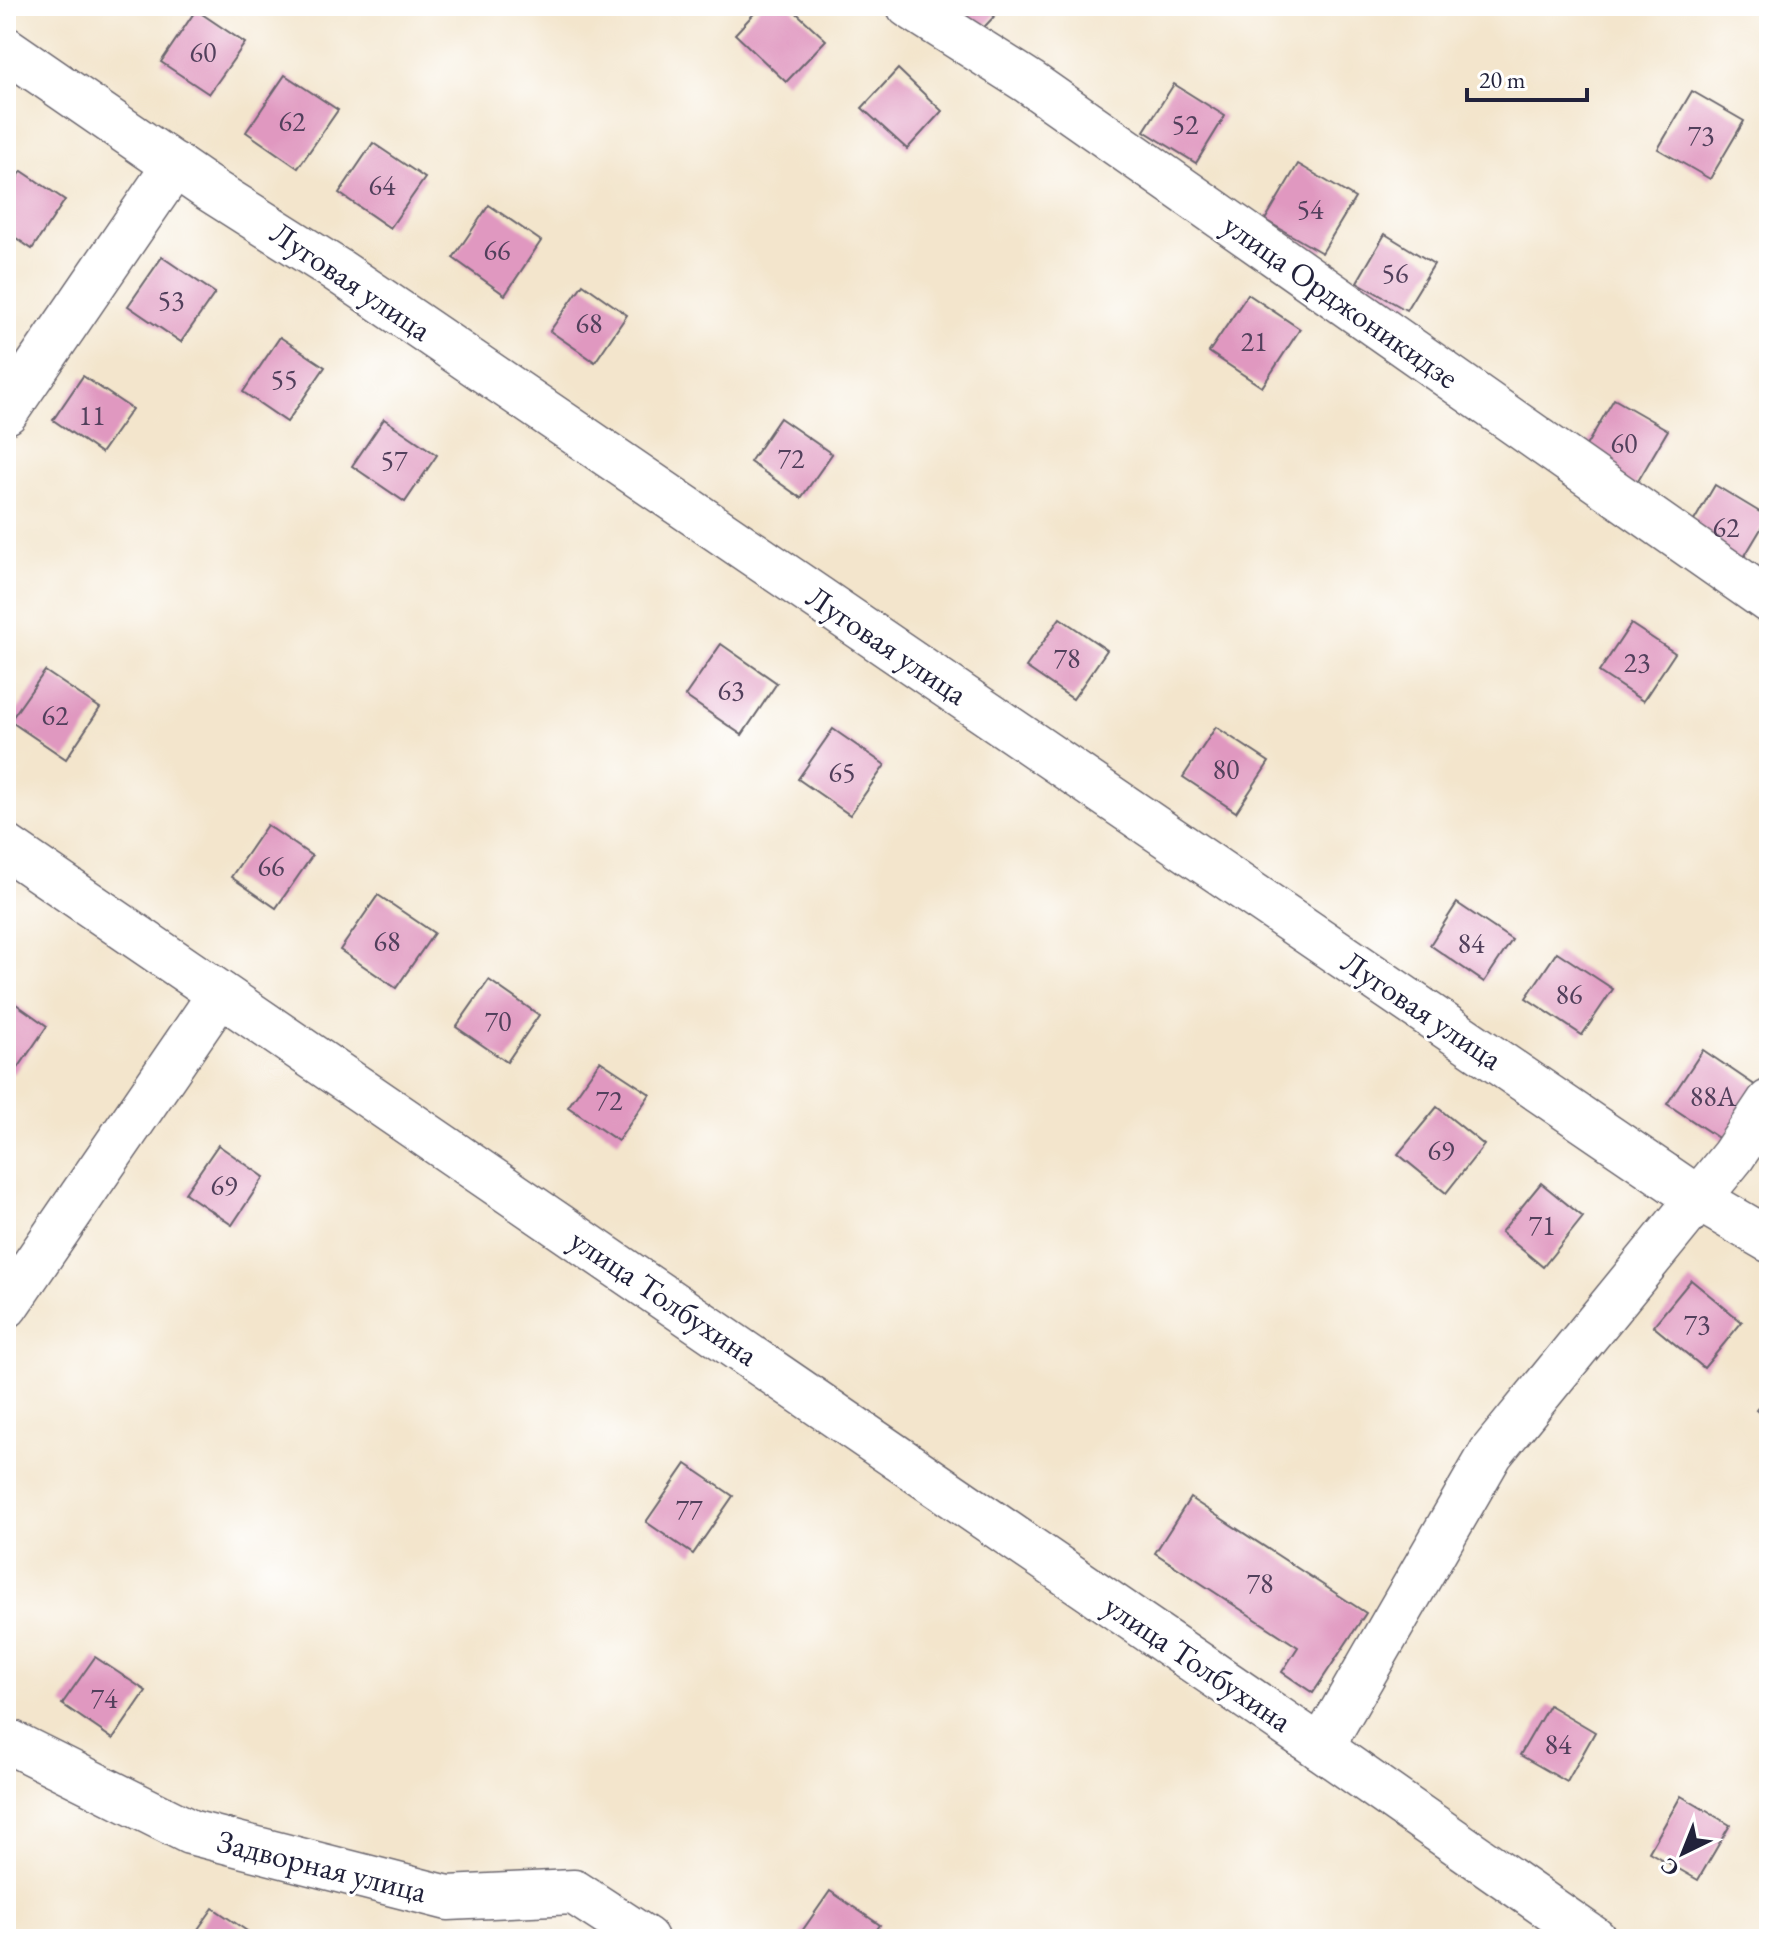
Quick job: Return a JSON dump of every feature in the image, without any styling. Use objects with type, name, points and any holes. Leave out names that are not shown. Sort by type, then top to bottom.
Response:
[{"type":"street","name":"улица Орджоникидзе","points":[[909,6],[1029,82],[1769,601]]},
{"type":"street","name":"Луговая улица","points":[[6,49],[175,165],[337,270],[1699,1199],[1769,1240]]},
{"type":"street","points":[[6,412],[175,165]]},
{"type":"street","name":"улица Толбухина","points":[[6,847],[1321,1748],[1594,1939]]},
{"type":"street","points":[[6,1306],[220,994]]},
{"type":"street","points":[[1321,1748],[1491,1453],[1699,1199],[1733,1156],[1769,1102]]},
{"type":"street","name":"Задворная улица","points":[[6,1740],[190,1832],[448,1898],[574,1892],[646,1939]]},
{"type":"building","points":[[761,6],[789,6],[826,40],[786,82],[735,34]]},
{"type":"building","points":[[935,6],[1004,6],[972,40]]},
{"type":"building","points":[[196,10],[245,43],[209,94],[161,62]]},
{"type":"building","points":[[898,69],[942,111],[907,149],[862,108]]},
{"type":"building","points":[[285,75],[338,110],[298,168],[246,132]]},
{"type":"building","points":[[1174,84],[1225,116],[1196,163],[1144,131]]},
{"type":"building","points":[[1692,91],[1744,121],[1710,179],[1658,149]]},
{"type":"building","points":[[373,143],[425,178],[390,228],[339,193]]},
{"type":"building","points":[[1298,164],[1355,198],[1322,253],[1265,220]]},
{"type":"building","points":[[22,171],[65,200],[32,249],[6,231],[6,193]]},
{"type":"building","points":[[489,205],[541,241],[505,295],[453,258]]},
{"type":"building","points":[[1385,234],[1434,264],[1406,310],[1357,282]]},
{"type":"building","points":[[162,257],[215,293],[181,342],[128,306]]},
{"type":"building","points":[[583,284],[627,315],[595,362],[550,331]]},
{"type":"building","points":[[1248,294],[1300,329],[1262,387],[1209,352]]},
{"type":"building","points":[[280,337],[325,367],[287,422],[243,392]]},
{"type":"building","points":[[83,376],[132,409],[101,453],[53,420]]},
{"type":"building","points":[[1614,399],[1668,430],[1634,488],[1580,456]]},
{"type":"building","points":[[780,418],[832,454],[801,498],[750,462]]},
{"type":"building","points":[[384,419],[437,455],[405,502],[352,466]]},
{"type":"building","points":[[1715,485],[1768,517],[1737,569],[1684,538]]},
{"type":"building","points":[[1060,618],[1107,650],[1073,699],[1026,667]]},
{"type":"building","points":[[1631,624],[1675,653],[1643,701],[1599,672]]},
{"type":"building","points":[[721,644],[777,683],[742,735],[685,696]]},
{"type":"building","points":[[45,671],[100,708],[66,759],[10,721]]},
{"type":"building","points":[[1216,727],[1269,762],[1236,812],[1183,777]]},
{"type":"building","points":[[833,729],[885,765],[850,815],[798,779]]},
{"type":"building","points":[[267,825],[312,856],[276,908],[231,877]]},
{"type":"building","points":[[378,895],[434,933],[396,988],[340,950]]},
{"type":"building","points":[[1457,903],[1512,940],[1484,982],[1430,945]]},
{"type":"building","points":[[1557,952],[1613,989],[1582,1035],[1526,998]]},
{"type":"building","points":[[489,980],[539,1015],[507,1062],[456,1027]]},
{"type":"building","points":[[6,997],[47,1026],[14,1074],[6,1068]]},
{"type":"building","points":[[1703,1050],[1759,1088],[1723,1141],[1667,1104]]},
{"type":"building","points":[[600,1061],[650,1094],[618,1141],[568,1107]]},
{"type":"building","points":[[1437,1107],[1484,1145],[1446,1193],[1398,1154]]},
{"type":"building","points":[[218,1145],[264,1177],[232,1225],[185,1193]]},
{"type":"building","points":[[1541,1183],[1583,1217],[1543,1267],[1501,1232]]},
{"type":"building","points":[[1691,1280],[1742,1322],[1704,1368],[1653,1326]]},
{"type":"building","points":[[1769,1394],[1769,1421],[1756,1410]]},
{"type":"building","points":[[686,1464],[733,1496],[693,1554],[646,1522]]},
{"type":"building","points":[[1190,1498],[1366,1613],[1313,1693],[1282,1672],[1298,1647],[1155,1553]]},
{"type":"building","points":[[95,1657],[146,1691],[113,1739],[62,1704]]},
{"type":"building","points":[[1549,1705],[1595,1732],[1567,1782],[1520,1755]]},
{"type":"building","points":[[1681,1796],[1730,1825],[1698,1880],[1649,1852]]},
{"type":"building","points":[[830,1891],[880,1925],[870,1939],[807,1939],[800,1934]]},
{"type":"building","points":[[213,1908],[259,1939],[191,1939]]}]
